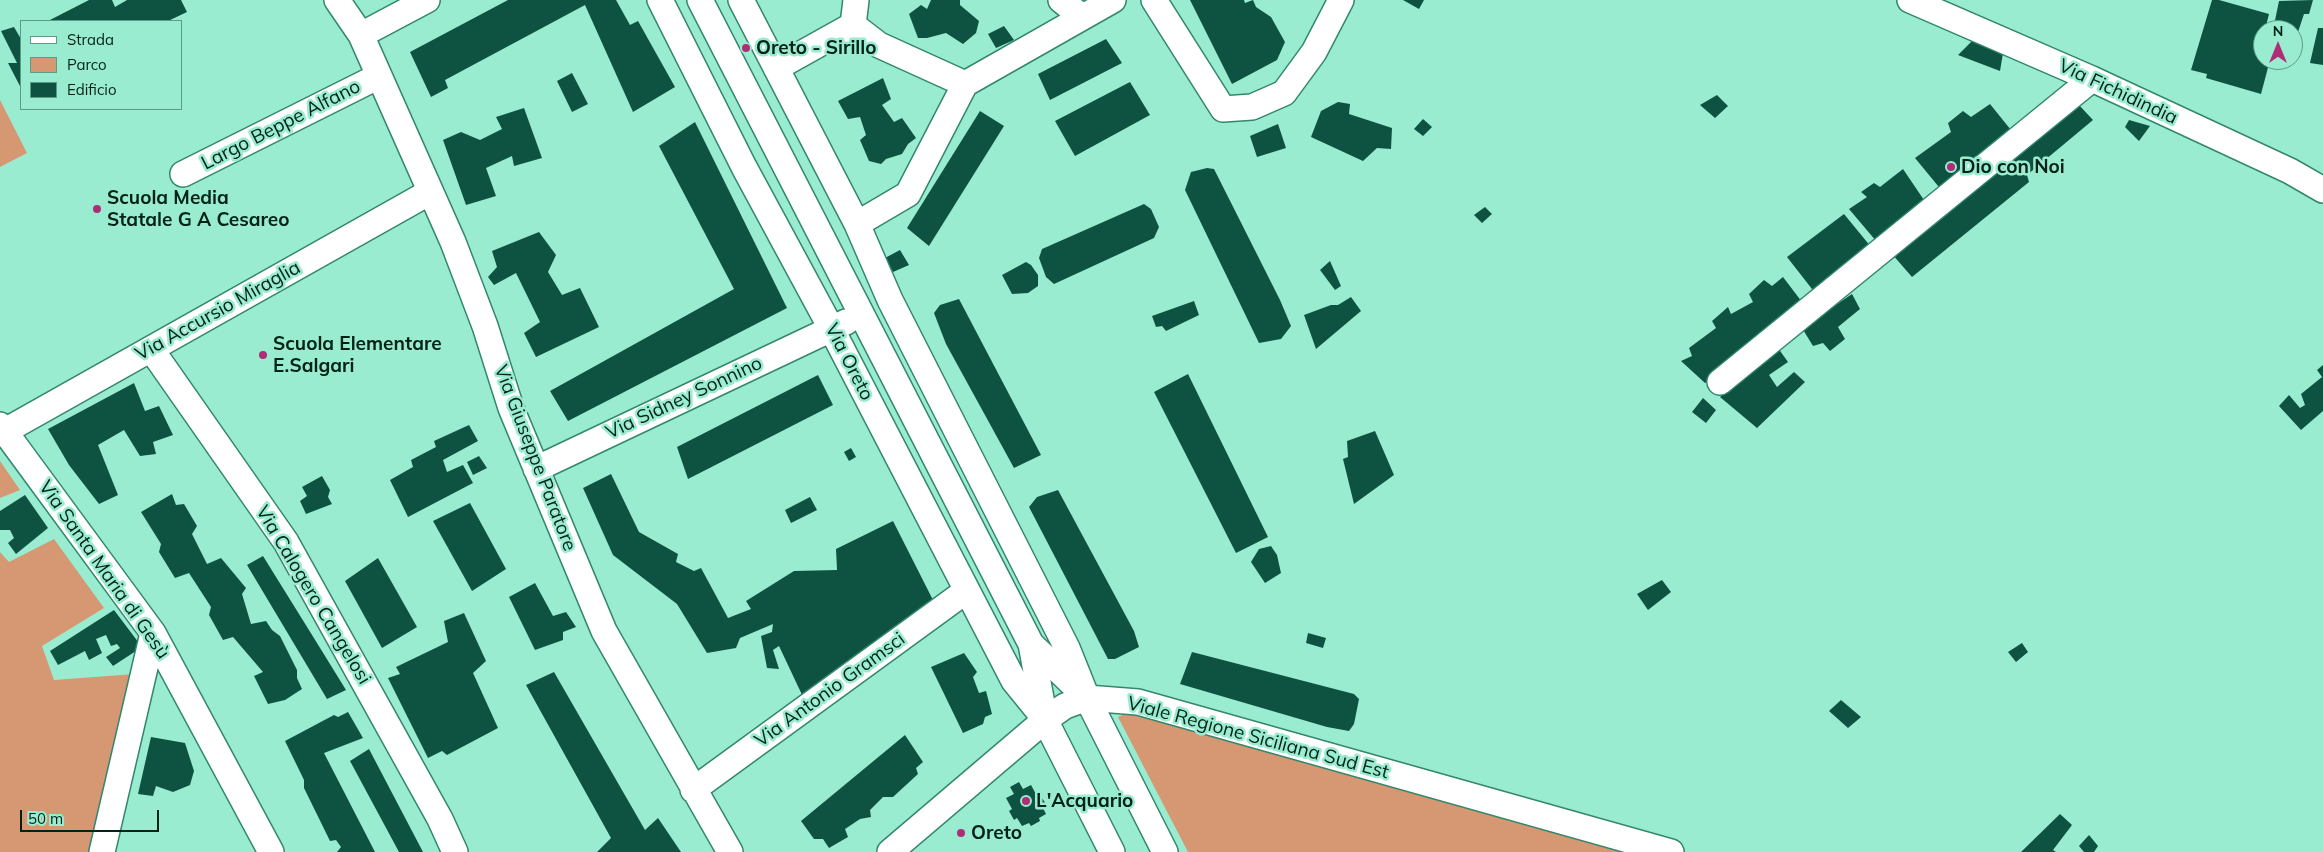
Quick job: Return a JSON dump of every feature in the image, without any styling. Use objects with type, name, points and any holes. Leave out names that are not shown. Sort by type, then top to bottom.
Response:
[{"type":"street","name":"Via Giuseppe Paratore","points":[[337,0],[361,35],[430,192],[485,326],[511,408],[604,631],[730,852]]},
{"type":"street","points":[[361,35],[427,0]]},
{"type":"street","name":"Via Oreto","points":[[660,0],[744,167],[832,328],[1014,681],[1045,720]]},
{"type":"street","name":"Via Oreto","points":[[700,0],[1031,644]]},
{"type":"street","points":[[741,0],[857,224],[890,300],[1067,648],[1087,698],[1165,852]]},
{"type":"street","points":[[853,26],[856,0]]},
{"type":"street","points":[[1061,0],[1082,17]]},
{"type":"street","points":[[857,224],[908,194],[965,84],[1113,0]]},
{"type":"street","points":[[1154,0],[1224,109],[1252,107],[1284,93],[1314,52],[1341,0]]},
{"type":"street","name":"Via Fichidindia","points":[[1910,0],[2092,79],[2290,171],[2323,190]]},
{"type":"street","points":[[776,68],[853,26]]},
{"type":"street","points":[[853,26],[879,44],[965,84]]},
{"type":"street","name":"Largo Beppe Alfano","points":[[183,174],[379,76]]},
{"type":"street","points":[[1720,382],[2092,79]]},
{"type":"street","name":"Via Accursio Miraglia","points":[[2,428],[151,349],[430,192]]},
{"type":"street","name":"Via Sidney Sonnino","points":[[536,469],[890,300]]},
{"type":"street","name":"Via Calogero Cangelosi","points":[[151,349],[286,542],[440,818],[455,852]]},
{"type":"street","name":"Via Santa Maria di Gesù","points":[[2,428],[153,633],[271,852]]},
{"type":"street","name":"Via Antonio Gramsci","points":[[693,790],[966,591]]},
{"type":"street","points":[[102,852],[153,633]]},
{"type":"street","points":[[1031,644],[1087,698]]},
{"type":"street","points":[[1031,644],[1045,720],[1112,852]]},
{"type":"street","name":"Viale Regione Siciliana Sud Est","points":[[890,852],[952,809],[1045,720],[1064,706],[1087,698],[1138,702],[1671,852]]},
{"type":"green space","points":[[0,100],[27,153],[0,167]]},
{"type":"green space","points":[[0,461],[20,490],[0,498]]},
{"type":"green space","points":[[54,539],[104,608],[42,646],[54,680],[135,674],[89,852],[0,852],[0,552],[9,562]]},
{"type":"green space","points":[[1131,711],[1628,852],[1188,852],[1118,717]]},
{"type":"building","points":[[89,0],[112,0],[115,7],[127,0],[181,0],[187,12],[170,20],[50,20]]},
{"type":"building","points":[[508,0],[616,0],[630,25],[638,21],[675,87],[633,112],[585,5],[445,80],[448,88],[431,97],[410,52]]},
{"type":"building","points":[[931,0],[960,0],[960,5],[979,21],[976,33],[963,44],[946,33],[927,38],[918,38],[909,14],[921,5],[927,9]]},
{"type":"building","points":[[1190,0],[1244,0],[1245,3],[1253,0],[1256,7],[1271,17],[1285,42],[1277,60],[1232,84]]},
{"type":"building","points":[[1403,0],[1424,0],[1419,9]]},
{"type":"building","points":[[2212,0],[2219,0],[2269,14],[2268,20],[2253,20],[2253,70],[2267,70],[2261,94],[2206,78],[2207,74],[2191,70]]},
{"type":"building","points":[[2313,0],[2309,14],[2304,14],[2302,20],[2275,20],[2279,1]]},
{"type":"building","points":[[1004,26],[1014,40],[996,48],[988,34]]},
{"type":"building","points":[[14,27],[20,37],[20,86],[8,63],[17,63],[1,31]]},
{"type":"building","points":[[2318,28],[2323,28],[2323,65],[2310,63]]},
{"type":"building","points":[[1106,39],[1122,63],[1050,100],[1038,74]]},
{"type":"building","points":[[1972,41],[2003,53],[2000,71],[1958,55]]},
{"type":"building","points":[[572,73],[588,104],[572,112],[557,81]]},
{"type":"building","points":[[883,78],[891,99],[882,105],[894,122],[902,118],[916,138],[908,144],[902,154],[886,159],[881,164],[869,161],[860,140],[866,135],[860,117],[848,119],[838,101]]},
{"type":"building","points":[[1130,82],[1150,115],[1075,156],[1055,121]]},
{"type":"building","points":[[1717,95],[1728,106],[1715,118],[1700,105]]},
{"type":"building","points":[[1338,102],[1350,104],[1349,114],[1392,128],[1391,149],[1377,148],[1363,161],[1311,137],[1321,111]]},
{"type":"building","points":[[1990,104],[2015,135],[1943,192],[1915,158],[1951,132],[1948,123],[1963,111],[1971,117]]},
{"type":"building","points":[[2079,105],[2093,120],[2027,175],[2029,182],[1912,277],[1892,254]]},
{"type":"building","points":[[524,108],[542,158],[514,166],[512,156],[486,168],[496,196],[466,205],[443,140],[461,132],[480,140],[502,129],[496,117]]},
{"type":"building","points":[[980,111],[1004,126],[929,246],[907,228]]},
{"type":"building","points":[[1423,119],[1432,127],[1423,136],[1414,129]]},
{"type":"building","points":[[2129,120],[2150,126],[2139,141],[2125,127]]},
{"type":"building","points":[[695,122],[787,308],[568,421],[550,391],[734,289],[659,146]]},
{"type":"building","points":[[1278,124],[1286,148],[1257,157],[1250,136]]},
{"type":"building","points":[[1207,168],[1214,169],[1280,300],[1291,326],[1281,339],[1259,343],[1185,190],[1191,172]]},
{"type":"building","points":[[1903,169],[1926,203],[1882,248],[1849,209],[1867,197],[1861,192],[1874,183],[1880,187]]},
{"type":"building","points":[[1144,204],[1151,209],[1159,227],[1154,238],[1054,284],[1046,277],[1039,258],[1042,249]]},
{"type":"building","points":[[1485,207],[1492,214],[1482,223],[1474,215]]},
{"type":"building","points":[[1844,214],[1876,253],[1819,298],[1787,257]]},
{"type":"building","points":[[539,232],[556,255],[548,272],[562,295],[580,288],[599,327],[536,357],[524,333],[540,322],[516,273],[494,285],[488,277],[497,267],[492,251]]},
{"type":"building","points":[[900,250],[909,265],[893,272],[885,258]]},
{"type":"building","points":[[1330,261],[1341,286],[1335,290],[1320,270]]},
{"type":"building","points":[[1026,262],[1031,265],[1038,275],[1038,286],[1028,293],[1012,294],[1002,275]]},
{"type":"building","points":[[1783,277],[1802,302],[1705,383],[1681,361],[1692,356],[1689,348],[1716,328],[1712,321],[1728,307],[1731,314],[1753,302],[1749,294],[1764,280],[1772,286]]},
{"type":"building","points":[[1852,294],[1860,309],[1838,327],[1845,339],[1830,351],[1823,343],[1813,346],[1802,328]]},
{"type":"building","points":[[1351,297],[1361,311],[1316,349],[1304,315],[1331,305],[1338,305]]},
{"type":"building","points":[[959,299],[1041,455],[1014,468],[946,344],[934,313],[940,305]]},
{"type":"building","points":[[1194,301],[1199,315],[1166,331],[1162,326],[1156,327],[1152,316]]},
{"type":"building","points":[[1778,348],[1788,362],[1769,375],[1777,387],[1794,372],[1805,382],[1757,428],[1720,397],[1741,377]]},
{"type":"building","points":[[2323,365],[2323,411],[2301,430],[2279,406],[2289,395],[2300,408],[2305,405],[2301,394],[2322,377],[2317,370]]},
{"type":"building","points":[[1188,374],[1268,537],[1236,553],[1154,392]]},
{"type":"building","points":[[818,375],[833,405],[688,479],[677,447]]},
{"type":"building","points":[[134,383],[145,411],[159,406],[173,435],[153,442],[156,454],[140,456],[124,430],[98,445],[118,495],[99,504],[69,465],[48,429]]},
{"type":"building","points":[[1703,398],[1716,410],[1706,423],[1692,412]]},
{"type":"building","points":[[469,425],[478,441],[443,460],[447,472],[463,465],[473,483],[408,517],[390,480],[413,467],[411,460],[436,447],[434,441]]},
{"type":"building","points":[[1375,431],[1394,475],[1354,504],[1343,459],[1348,457],[1347,441]]},
{"type":"building","points":[[851,448],[856,457],[849,461],[844,452]]},
{"type":"building","points":[[479,456],[487,468],[473,475],[467,462]]},
{"type":"building","points":[[611,474],[639,532],[678,554],[676,562],[694,571],[701,568],[728,618],[751,609],[746,601],[794,571],[837,570],[836,549],[893,521],[934,602],[804,699],[779,646],[773,650],[779,669],[767,668],[761,636],[772,632],[773,624],[740,638],[736,648],[707,653],[677,604],[613,555],[583,488]]},
{"type":"building","points":[[322,476],[330,490],[328,497],[332,504],[306,514],[300,501],[307,496],[302,487]]},
{"type":"building","points":[[1058,490],[1134,631],[1139,647],[1115,659],[1108,659],[1029,507],[1037,497]]},
{"type":"building","points":[[172,494],[176,505],[184,504],[197,526],[192,534],[207,564],[221,558],[246,588],[242,594],[251,624],[266,621],[272,630],[280,636],[297,670],[297,678],[302,689],[285,700],[268,704],[254,676],[263,672],[233,637],[223,640],[209,615],[211,607],[189,573],[175,578],[159,552],[161,544],[141,512]]},
{"type":"building","points":[[25,495],[48,528],[16,554],[8,543],[14,538],[10,530],[0,530],[0,511]]},
{"type":"building","points":[[810,497],[817,510],[791,523],[785,510]]},
{"type":"building","points":[[470,503],[506,569],[472,591],[433,521]]},
{"type":"building","points":[[1271,546],[1277,555],[1281,573],[1265,583],[1251,562],[1259,549]]},
{"type":"building","points":[[263,556],[346,690],[327,699],[247,565]]},
{"type":"building","points":[[378,558],[417,627],[382,648],[345,581]]},
{"type":"building","points":[[1662,580],[1671,592],[1648,610],[1637,594]]},
{"type":"building","points":[[535,583],[553,616],[566,612],[576,627],[563,632],[563,640],[535,650],[509,597]]},
{"type":"building","points":[[114,610],[142,647],[113,666],[106,657],[120,648],[117,644],[111,646],[106,635],[96,639],[102,653],[89,660],[85,651],[58,665],[50,651]]},
{"type":"building","points":[[464,613],[486,661],[473,673],[498,728],[447,755],[442,751],[428,758],[388,678],[400,674],[396,667],[448,642],[444,621]]},
{"type":"building","points":[[1308,633],[1326,638],[1323,648],[1306,643]]},
{"type":"building","points":[[2022,643],[2028,652],[2016,662],[2008,652]]},
{"type":"building","points":[[1192,652],[1354,694],[1359,699],[1354,724],[1349,731],[1327,727],[1180,684]]},
{"type":"building","points":[[964,653],[977,672],[973,677],[979,693],[986,691],[992,714],[985,717],[983,724],[963,733],[931,667]]},
{"type":"building","points":[[554,672],[645,830],[658,818],[681,852],[597,852],[611,838],[526,685]]},
{"type":"building","points":[[1841,700],[1861,717],[1848,728],[1829,711]]},
{"type":"building","points":[[348,712],[363,738],[324,753],[375,852],[337,852],[341,847],[336,840],[330,841],[304,788],[304,780],[285,741],[334,715],[338,717]]},
{"type":"building","points":[[905,735],[923,762],[916,768],[918,774],[893,797],[883,797],[870,810],[871,817],[860,819],[845,829],[848,837],[829,848],[823,839],[814,839],[801,821]]},
{"type":"building","points":[[151,737],[185,743],[194,771],[190,785],[173,792],[156,786],[153,796],[138,794]]},
{"type":"building","points":[[369,749],[423,852],[399,852],[350,761]]},
{"type":"building","name":"L'Acquario","points":[[1019,782],[1023,789],[1031,785],[1037,796],[1040,795],[1046,804],[1042,806],[1046,814],[1039,818],[1040,821],[1031,826],[1029,823],[1022,826],[1017,818],[1014,820],[1009,811],[1012,809],[1006,798],[1014,794],[1010,787]]},
{"type":"building","points":[[2060,814],[2072,825],[2053,850],[2056,852],[2021,852]]},
{"type":"building","points":[[2089,835],[2098,846],[2094,852],[2084,852],[2079,846]]},
{"type":"place","name":"Oreto - Sirillo","points":[[746,48]]},
{"type":"place","name":"Dio con Noi","points":[[1951,167]]},
{"type":"place","name":"Scuola Media Statale G A Cesareo","points":[[97,209]]},
{"type":"place","name":"Scuola Elementare E.Salgari","points":[[263,355]]},
{"type":"place","name":"L'Acquario","points":[[1026,801]]},
{"type":"place","name":"Oreto","points":[[961,833]]}]
